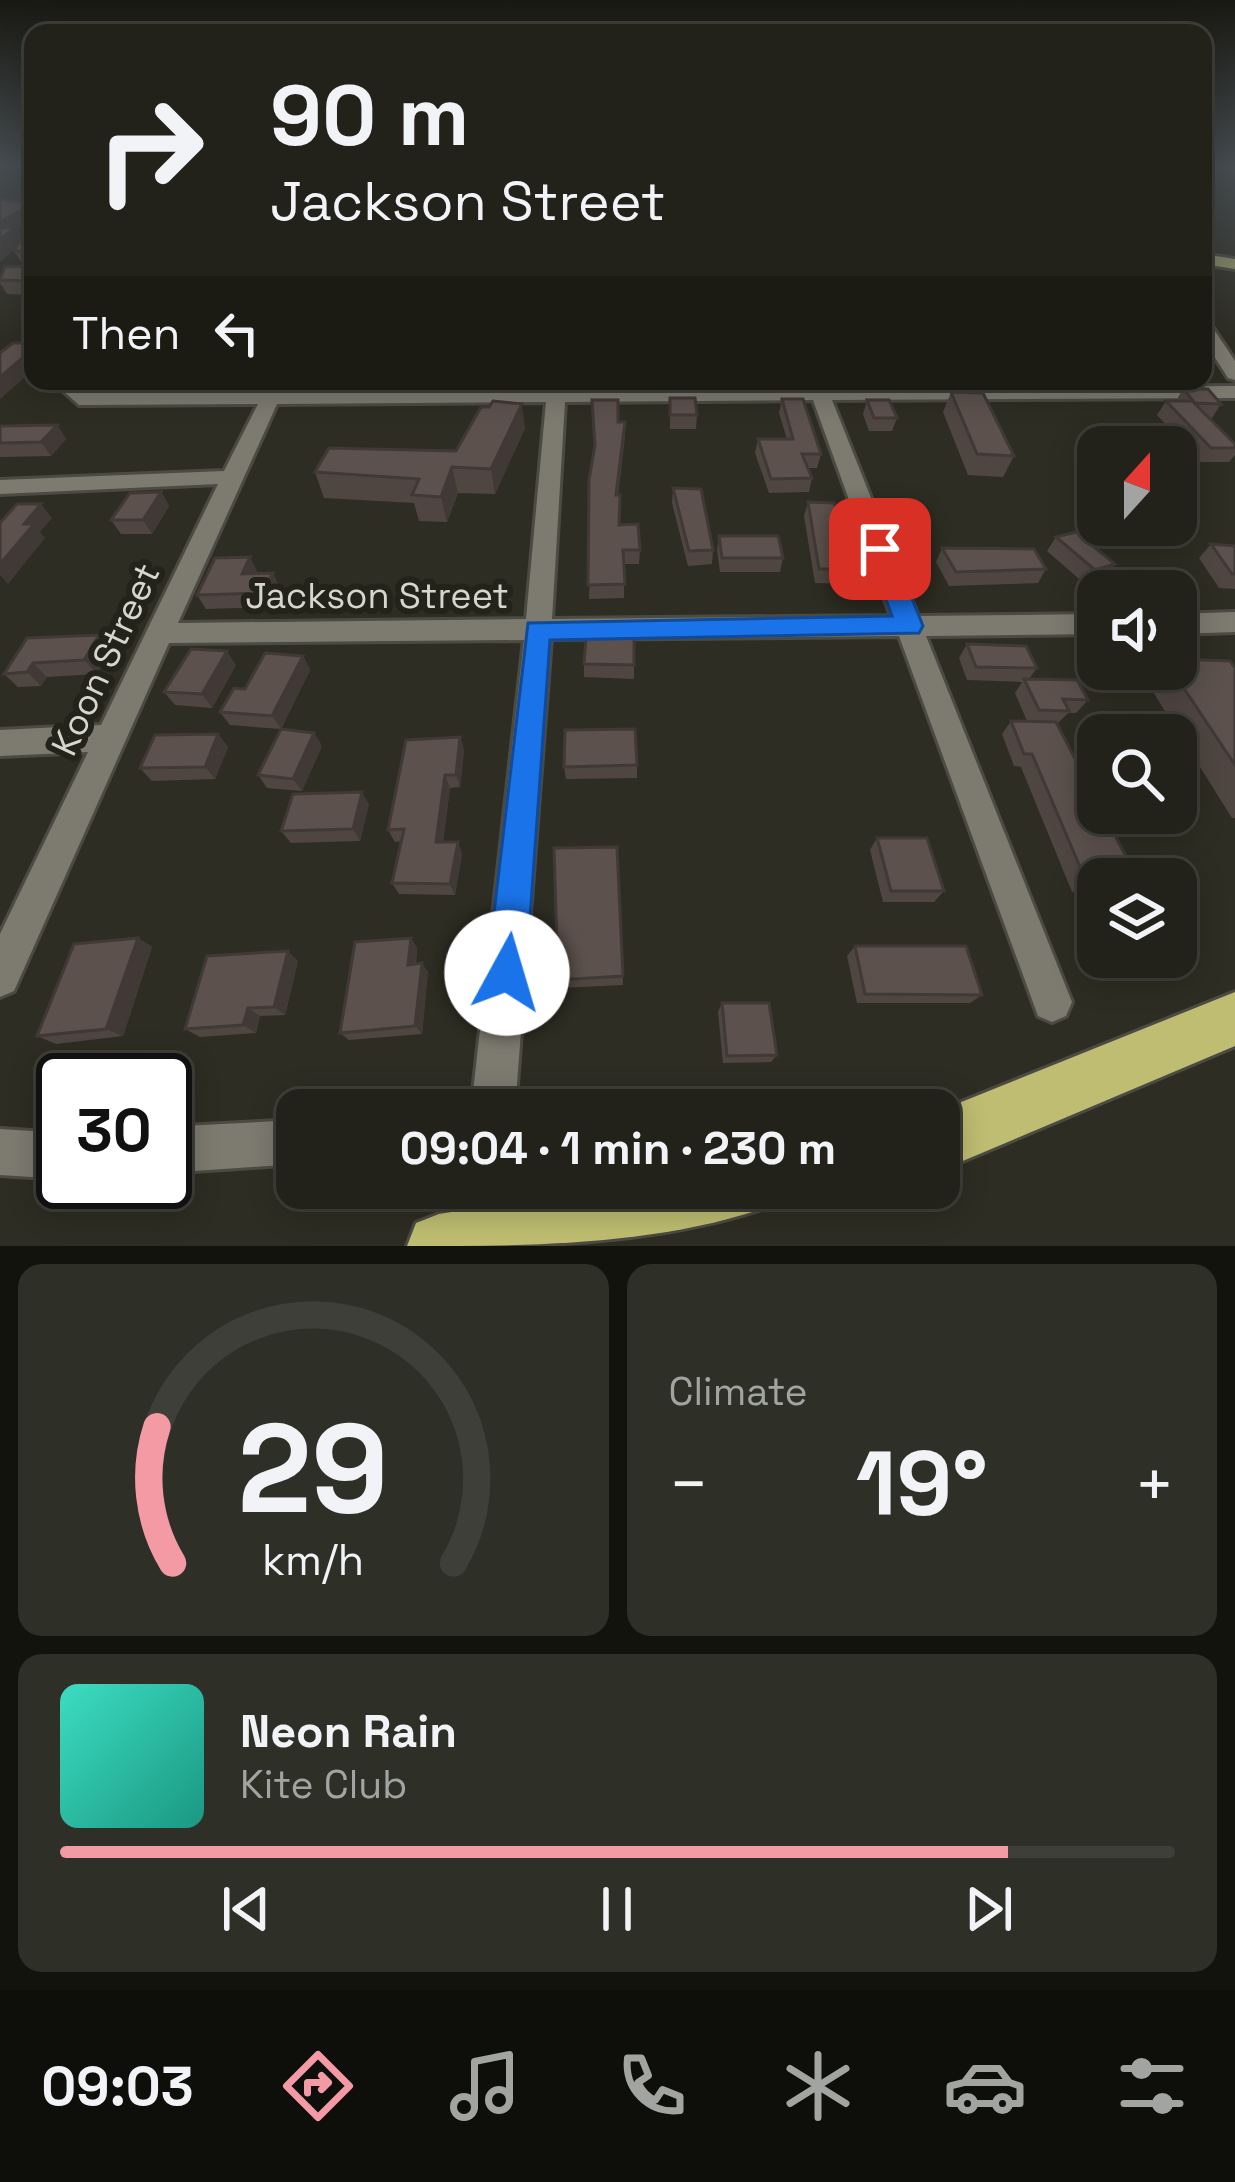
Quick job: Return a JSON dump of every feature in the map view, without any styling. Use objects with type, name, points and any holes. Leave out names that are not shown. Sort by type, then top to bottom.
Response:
[{"type":"highway","points":[[960,1132],[1235,1019]]},
{"type":"highway","points":[[439,1246],[562,1228],[645,1209]]},
{"type":"street","points":[[1212,340],[1235,374]]},
{"type":"street","points":[[76,390],[280,390]]},
{"type":"street","name":"Koon Street","points":[[0,977],[232,478],[280,390]]},
{"type":"street","points":[[496,1089],[556,390]]},
{"type":"street","points":[[819,390],[1052,1002]]},
{"type":"street","points":[[1026,390],[1235,392]]},
{"type":"street","points":[[0,487],[232,478]]},
{"type":"street","points":[[1197,623],[1235,622]]},
{"type":"street","name":"Jackson Street","points":[[161,633],[1077,625]]},
{"type":"street","points":[[0,743],[112,738]]},
{"type":"street","points":[[192,1148],[276,1143]]},
{"type":"street","points":[[0,1152],[36,1154]]},
{"type":"green space","points":[[85,390],[261,390],[257,394]]},
{"type":"building","points":[[24,266],[24,281],[0,280],[5,267]]},
{"type":"building","points":[[13,343],[24,343],[24,357],[0,377],[0,353]]},
{"type":"building","points":[[1184,390],[1209,390],[1221,404],[1195,403]]},
{"type":"building","points":[[951,392],[983,393],[1014,456],[977,454]]},
{"type":"building","points":[[670,398],[695,398],[697,415],[670,415]]},
{"type":"building","points":[[782,399],[803,399],[821,454],[802,454],[812,478],[771,479],[758,439],[793,439]]},
{"type":"building","points":[[592,400],[618,400],[618,422],[625,422],[616,495],[620,495],[619,525],[638,524],[640,550],[623,550],[625,584],[588,585],[589,480],[595,445]]},
{"type":"building","points":[[867,400],[889,400],[897,418],[874,418]]},
{"type":"building","points":[[493,401],[522,404],[491,469],[452,467],[441,497],[412,495],[419,479],[315,472],[329,448],[456,451],[481,407]]},
{"type":"building","points":[[1166,401],[1192,401],[1235,448],[1211,448],[1197,433],[1197,426],[1190,426]]},
{"type":"building","points":[[57,425],[41,442],[0,443],[0,426]]},
{"type":"building","points":[[673,488],[701,489],[713,550],[689,551]]},
{"type":"building","points":[[161,492],[143,520],[111,520],[130,493]]},
{"type":"building","points":[[808,502],[834,503],[854,569],[819,569]]},
{"type":"building","points":[[17,504],[41,504],[24,524],[34,524],[0,564],[0,523]]},
{"type":"building","points":[[1076,532],[1077,546],[1093,546],[1115,564],[1095,570],[1056,537]]},
{"type":"building","points":[[719,536],[778,536],[783,558],[722,558]]},
{"type":"building","points":[[1211,544],[1235,546],[1235,574],[1232,574]]},
{"type":"building","points":[[942,548],[1034,549],[1046,569],[956,572]]},
{"type":"building","points":[[250,557],[242,574],[273,573],[261,593],[197,595],[215,558]]},
{"type":"building","points":[[99,635],[84,660],[33,663],[27,672],[4,674],[27,638]]},
{"type":"building","points":[[586,636],[634,638],[634,665],[584,664]]},
{"type":"building","points":[[967,644],[1026,646],[1037,668],[976,667]]},
{"type":"building","points":[[191,649],[227,651],[202,694],[164,692]]},
{"type":"building","points":[[265,653],[303,656],[272,716],[220,712],[234,688],[245,689]]},
{"type":"building","points":[[1197,660],[1230,661],[1235,668],[1235,765],[1185,690],[1197,690]]},
{"type":"building","points":[[1024,679],[1077,680],[1077,690],[1082,690],[1088,700],[1063,699],[1069,711],[1039,710]]},
{"type":"building","points":[[1011,721],[1056,722],[1077,762],[1077,834],[1114,834],[1127,858],[1077,860],[1032,754],[1024,754]]},
{"type":"building","points":[[281,729],[314,733],[293,779],[258,775]]},
{"type":"building","points":[[635,729],[637,765],[564,767],[565,730]]},
{"type":"building","points":[[218,734],[205,767],[140,768],[155,735]]},
{"type":"building","points":[[460,737],[456,775],[445,775],[436,842],[458,842],[450,884],[392,883],[404,829],[388,830],[406,740]]},
{"type":"building","points":[[362,792],[353,829],[281,831],[293,794]]},
{"type":"building","points":[[877,838],[927,838],[944,891],[891,891]]},
{"type":"building","points":[[617,847],[623,976],[558,980],[554,848]]},
{"type":"building","points":[[138,938],[106,1029],[37,1036],[74,944]]},
{"type":"building","points":[[411,938],[408,965],[422,963],[415,1026],[340,1033],[355,942]]},
{"type":"building","points":[[855,946],[966,946],[982,995],[865,994]]},
{"type":"building","points":[[288,951],[274,1007],[248,1008],[243,1025],[185,1029],[207,956]]},
{"type":"building","points":[[722,1003],[769,1003],[777,1055],[727,1056]]},
{"type":"route","points":[[507,973],[537,630],[910,626],[880,549]]}]
